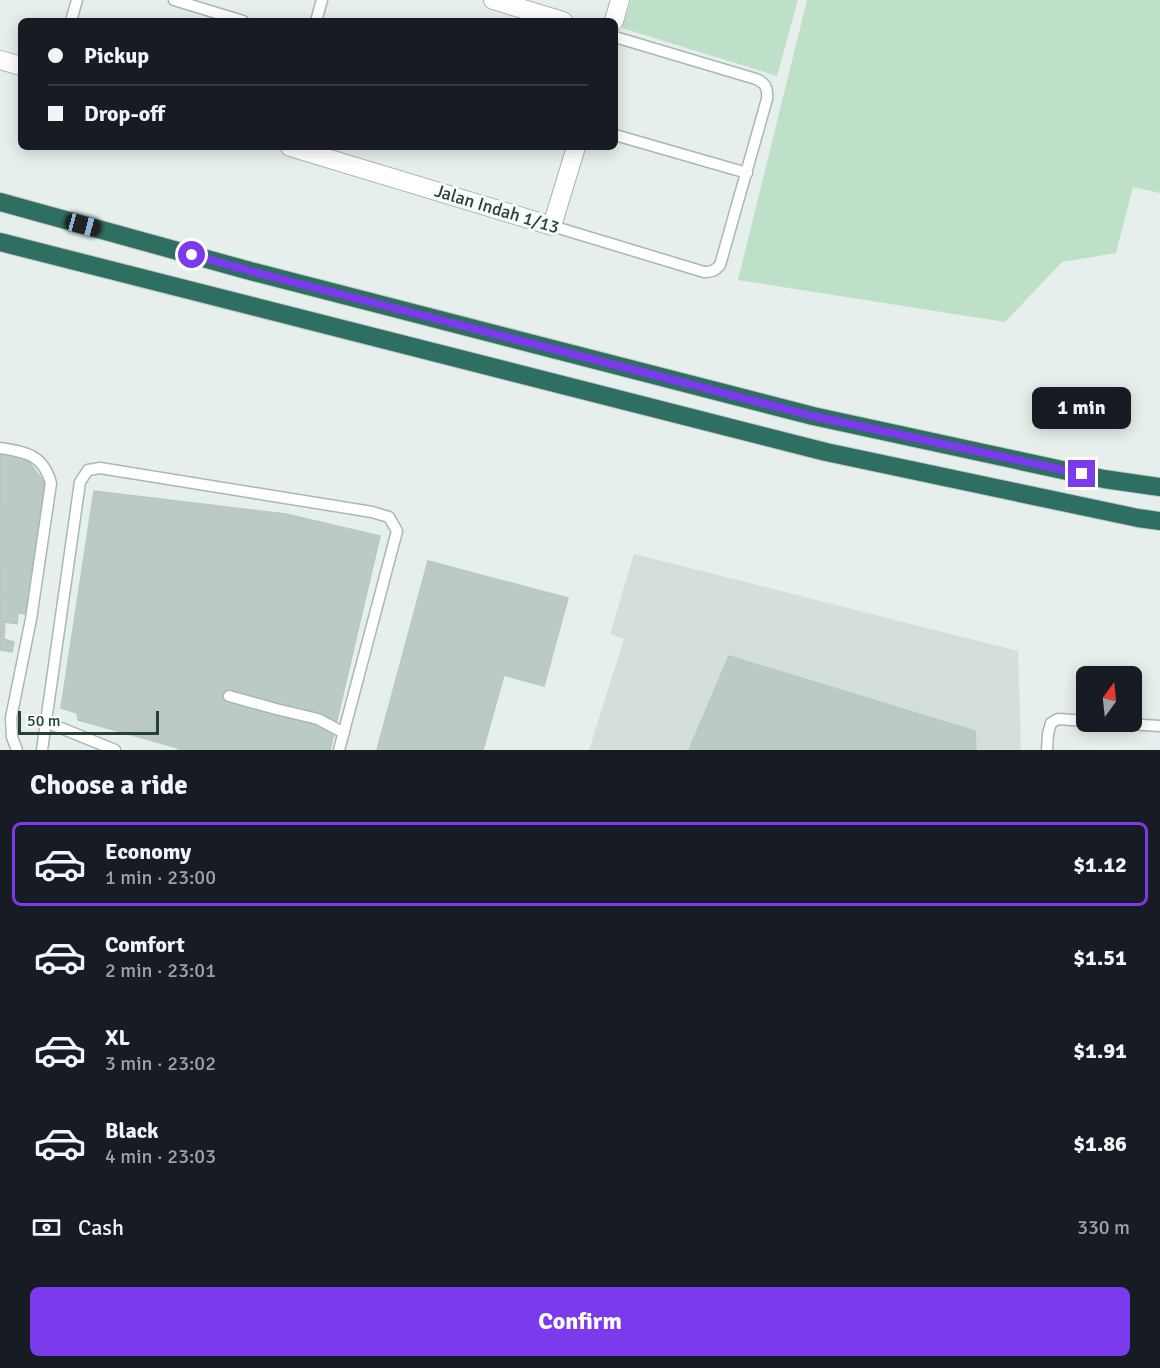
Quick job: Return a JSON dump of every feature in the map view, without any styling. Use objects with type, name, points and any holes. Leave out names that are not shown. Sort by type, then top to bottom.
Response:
[{"type":"highway","points":[[0,202],[266,275],[813,416],[1104,479],[1160,487]]},
{"type":"highway","points":[[0,242],[826,452],[1126,516],[1160,521]]},
{"type":"street","points":[[493,0],[553,18]]},
{"type":"street","points":[[615,18],[620,0]]},
{"type":"street","points":[[0,60],[18,65]]},
{"type":"street","name":"Jalan Indah 1/13","points":[[300,150],[552,226]]},
{"type":"street","points":[[552,226],[575,150]]},
{"type":"lane","points":[[72,18],[77,0]]},
{"type":"lane","points":[[174,0],[233,18]]},
{"type":"lane","points":[[317,18],[322,0]]},
{"type":"lane","points":[[618,38],[762,81],[768,91],[747,173],[618,136]]},
{"type":"lane","name":"Jalan Indah 1/13","points":[[552,226],[704,272],[711,272],[720,265],[747,173]]},
{"type":"lane","points":[[0,448],[23,452],[35,458],[48,470],[51,483],[31,619],[11,718],[12,737],[17,750]]},
{"type":"lane","points":[[42,750],[80,482],[88,470],[99,468],[372,512],[388,517],[397,531],[339,750]]},
{"type":"lane","points":[[230,696],[318,719],[344,733]]},
{"type":"lane","points":[[1047,750],[1051,723],[1058,719],[1076,720]]},
{"type":"lane","points":[[46,722],[115,750]]},
{"type":"lane","points":[[1142,725],[1160,726]]},
{"type":"shaded area","points":[[634,554],[1018,651],[1021,750],[589,750],[624,639],[610,634]]},
{"type":"green space","points":[[631,0],[798,0],[777,76],[622,28]]},
{"type":"green space","points":[[807,0],[1160,0],[1160,193],[1133,187],[1116,253],[1062,262],[1005,322],[738,280]]},
{"type":"building","points":[[0,454],[26,458],[44,482],[25,614],[18,613],[17,624],[5,622],[4,639],[14,642],[12,652],[0,650]]},
{"type":"building","points":[[94,491],[286,514],[380,536],[330,750],[178,750],[178,748],[78,720],[77,713],[61,708]]},
{"type":"building","points":[[1,507],[41,513],[28,601],[0,597]]},
{"type":"building","points":[[428,561],[568,598],[544,686],[504,675],[483,750],[377,750]]},
{"type":"building","points":[[729,656],[975,731],[976,750],[689,750]]},
{"type":"route","points":[[192,255],[813,416],[1082,474]]}]
